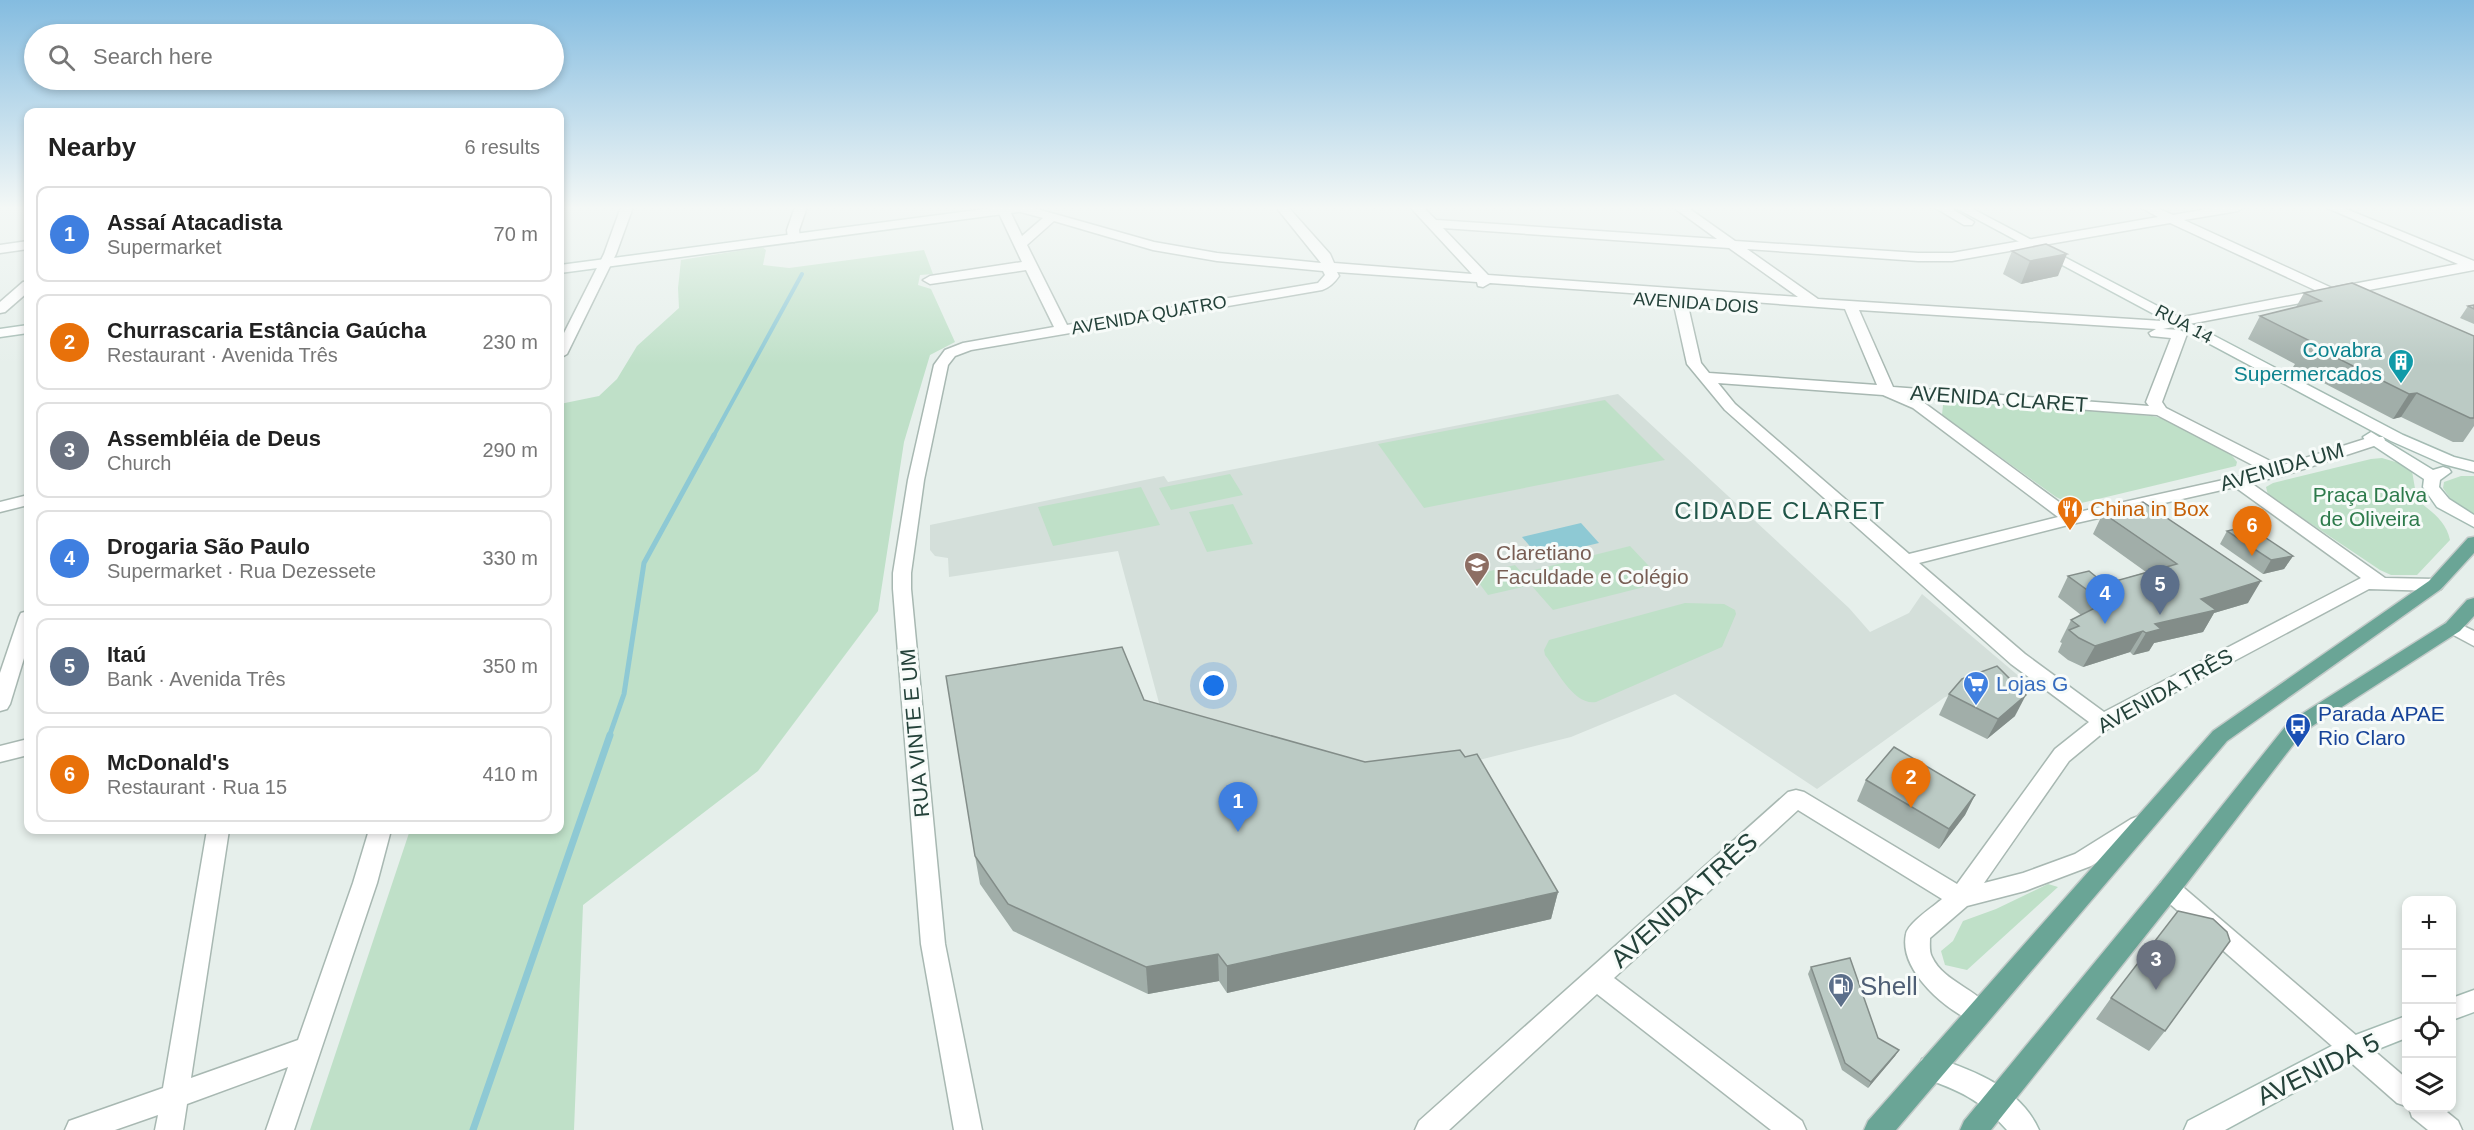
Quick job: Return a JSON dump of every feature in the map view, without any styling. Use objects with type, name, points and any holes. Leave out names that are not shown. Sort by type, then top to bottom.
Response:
[{"type":"main road","points":[[1878,1130],[2220,736],[2435,585],[2474,542]]},
{"type":"main road","points":[[1974,1130],[2169,889],[2296,727],[2453,627],[2474,604]]},
{"type":"street","points":[[564,268],[600,260]]},
{"type":"street","points":[[564,346],[607,260]]},
{"type":"street","points":[[1028,260],[1062,330]]},
{"type":"street","name":"AVENIDA DOIS","points":[[1173,260],[1211,266],[1330,272],[1852,310],[2180,328]]},
{"type":"street","points":[[1326,260],[1330,272]]},
{"type":"street","points":[[1464,260],[1483,283]]},
{"type":"street","points":[[1756,260],[1815,303]]},
{"type":"street","name":"RUA 14","points":[[2040,260],[2162,325],[2180,328],[2397,438],[2449,461],[2474,468]]},
{"type":"street","name":"RUA 14","points":[[2060,260],[2378,440],[2432,477]]},
{"type":"street","points":[[2261,260],[2352,303]]},
{"type":"street","points":[[2458,260],[2473,266]]},
{"type":"street","points":[[930,280],[1031,265]]},
{"type":"street","points":[[2160,411],[2154,402],[2180,328],[2332,293],[2473,266]]},
{"type":"street","name":"AVENIDA QUATRO","points":[[962,347],[1322,286],[1330,272]]},
{"type":"street","points":[[0,309],[24,288]]},
{"type":"street","points":[[1678,297],[1694,364],[1730,407],[2018,659],[2103,722]]},
{"type":"street","name":"AVENIDA DOIS","points":[[1678,297],[1815,303],[1852,310],[2162,325]]},
{"type":"street","points":[[1852,310],[1887,391],[1918,405],[2071,519]]},
{"type":"street","points":[[0,333],[24,330]]},
{"type":"street","points":[[0,342],[24,339]]},
{"type":"street","name":"RUA VINTE E UM","points":[[962,347],[950,353],[941,365],[916,480],[902,574],[933,944],[968,1130]]},
{"type":"street","name":"AVENIDA CLARET","points":[[1703,377],[2160,411],[2279,472]]},
{"type":"street","name":"AVENIDA UM","points":[[1905,561],[2071,519],[2279,472],[2378,440]]},
{"type":"street","points":[[2474,468],[2453,468],[2432,477],[2431,487],[2443,503],[2474,522]]},
{"type":"street","points":[[2237,481],[2380,583]]},
{"type":"street","points":[[0,507],[24,501]]},
{"type":"street","name":"AVENIDA TRÊS","points":[[1979,1013],[1941,986],[1919,960],[1918,934],[1960,898],[2062,755],[2103,722],[2366,583],[2435,585]]},
{"type":"street","points":[[2453,627],[2474,640]]},
{"type":"street","points":[[0,704],[24,629]]},
{"type":"street","points":[[0,754],[24,748]]},
{"type":"street","name":"AVENIDA TRÊS","points":[[1429,1130],[1796,798],[1960,898]]},
{"type":"street","points":[[1960,898],[2025,882],[2083,860],[2146,821]]},
{"type":"street","points":[[169,1130],[217,834]]},
{"type":"street","points":[[280,1130],[365,883],[379,834]]},
{"type":"street","points":[[2169,889],[2402,1090]]},
{"type":"street","points":[[1596,979],[1792,1130]]},
{"type":"street","points":[[2456,1007],[2474,1000]]},
{"type":"street","name":"AVENIDA 5","points":[[2198,1130],[2354,1047],[2402,1029]]},
{"type":"street","points":[[79,1130],[307,1049]]},
{"type":"street","points":[[1931,1068],[1967,1081],[1998,1100],[2025,1130]]},
{"type":"street","points":[[2428,1112],[2448,1130]]},
{"type":"shaded area","name":"Claretiano Faculdade e Colégio","points":[[1618,394],[1849,608],[1870,632],[1909,613],[1922,594],[2021,678],[1945,697],[1817,789],[1675,694],[1571,737],[1431,772],[1392,779],[1162,714],[1118,551],[949,577],[948,558],[935,556],[930,550],[930,525],[1164,476],[1168,482]]},
{"type":"green space","points":[[681,260],[764,260],[763,265],[789,268],[851,260],[928,260],[933,274],[920,275],[918,285],[931,289],[955,342],[930,355],[904,442],[878,611],[758,771],[583,905],[574,1130],[310,1130],[409,834],[564,834],[564,403],[599,396],[617,379],[637,346],[679,308],[678,288]]},
{"type":"green space","points":[[1605,400],[1665,460],[1424,508],[1378,444]]},
{"type":"green space","points":[[1956,400],[2152,416],[2165,419],[2230,453],[2237,462],[2236,466],[2073,505],[2056,497],[1942,415],[1943,405]]},
{"type":"green space","name":"Praça Dalva de Oliveira","points":[[2382,458],[2399,463],[2412,471],[2417,500],[2438,517],[2448,533],[2450,540],[2417,575],[2391,575],[2380,570],[2268,495],[2266,487],[2273,483]]},
{"type":"green space","points":[[1230,474],[1243,495],[1171,510],[1159,488]]},
{"type":"green space","points":[[2461,476],[2474,476],[2474,517],[2454,504],[2443,488],[2444,482]]},
{"type":"green space","points":[[1141,487],[1160,525],[1053,546],[1038,507]]},
{"type":"green space","points":[[1233,504],[1253,544],[1207,552],[1189,512]]},
{"type":"green space","points":[[1630,546],[1664,582],[1553,610],[1531,585],[1488,595],[1473,575],[1515,565],[1522,573]]},
{"type":"green space","points":[[1685,603],[1724,604],[1735,610],[1736,614],[1722,647],[1596,702],[1588,702],[1573,693],[1545,655],[1544,650],[1549,640]]},
{"type":"green space","points":[[2048,884],[2058,887],[1967,970],[1945,965],[1941,951],[1953,941],[1963,921],[1996,909]]},
{"type":"water","points":[[1581,523],[1599,543],[1539,557],[1522,537]]},
{"type":"building","points":[[2352,283],[2474,336],[2474,418],[2417,393],[2409,394],[2307,343],[2312,342],[2260,316],[2321,301],[2304,293]]},
{"type":"building","points":[[2143,502],[2261,581],[2201,599],[2216,610],[2155,624],[2161,629],[2146,633],[2143,631],[2095,646],[2069,630],[2079,626],[2071,620],[2105,603],[2068,576],[2089,571],[2105,584],[2177,564],[2103,513]]},
{"type":"building","points":[[2248,526],[2293,556],[2271,560],[2227,531]]},
{"type":"building","points":[[1122,647],[1144,700],[1365,762],[1460,750],[1465,757],[1477,754],[1558,892],[1227,966],[1218,954],[1146,967],[1008,904],[975,856],[946,676]]},
{"type":"building","points":[[1997,666],[2026,695],[1998,719],[1949,694],[1962,679]]},
{"type":"building","points":[[1894,747],[1975,795],[1949,829],[1866,780]]},
{"type":"building","points":[[2178,911],[2213,919],[2227,932],[2230,941],[2165,1031],[2111,998]]},
{"type":"building","name":"Shell","points":[[1850,958],[1878,1038],[1899,1050],[1871,1082],[1845,1063],[1811,967]]},
{"type":"waterway","points":[[713,437],[802,274]]},
{"type":"waterway","points":[[609,737],[624,694],[644,563],[714,435]]},
{"type":"waterway","points":[[473,1130],[610,735]]},
{"type":"place","name":"Covabra Supermercados","points":[[2401,385]]},
{"type":"place","name":"China in Box","points":[[2070,532]]},
{"type":"place","name":"McDonald's","points":[[2252,556]]},
{"type":"place","name":"Claretiano Faculdade e Colégio","points":[[1477,588]]},
{"type":"place","name":"Itaú","points":[[2160,615]]},
{"type":"place","name":"Drogaria São Paulo","points":[[2105,624]]},
{"type":"place","name":"Lojas G","points":[[1976,707]]},
{"type":"place","name":"Parada APAE Rio Claro","points":[[2298,749]]},
{"type":"place","name":"Churrascaria Estância Gaúcha","points":[[1911,808]]},
{"type":"place","name":"Assaí Atacadista","points":[[1238,832]]},
{"type":"place","name":"Assembléia de Deus","points":[[2156,990]]},
{"type":"place","name":"Shell","points":[[1841,1009]]},
{"type":"district","name":"CIDADE CLARET","points":[[1780,511]]}]
